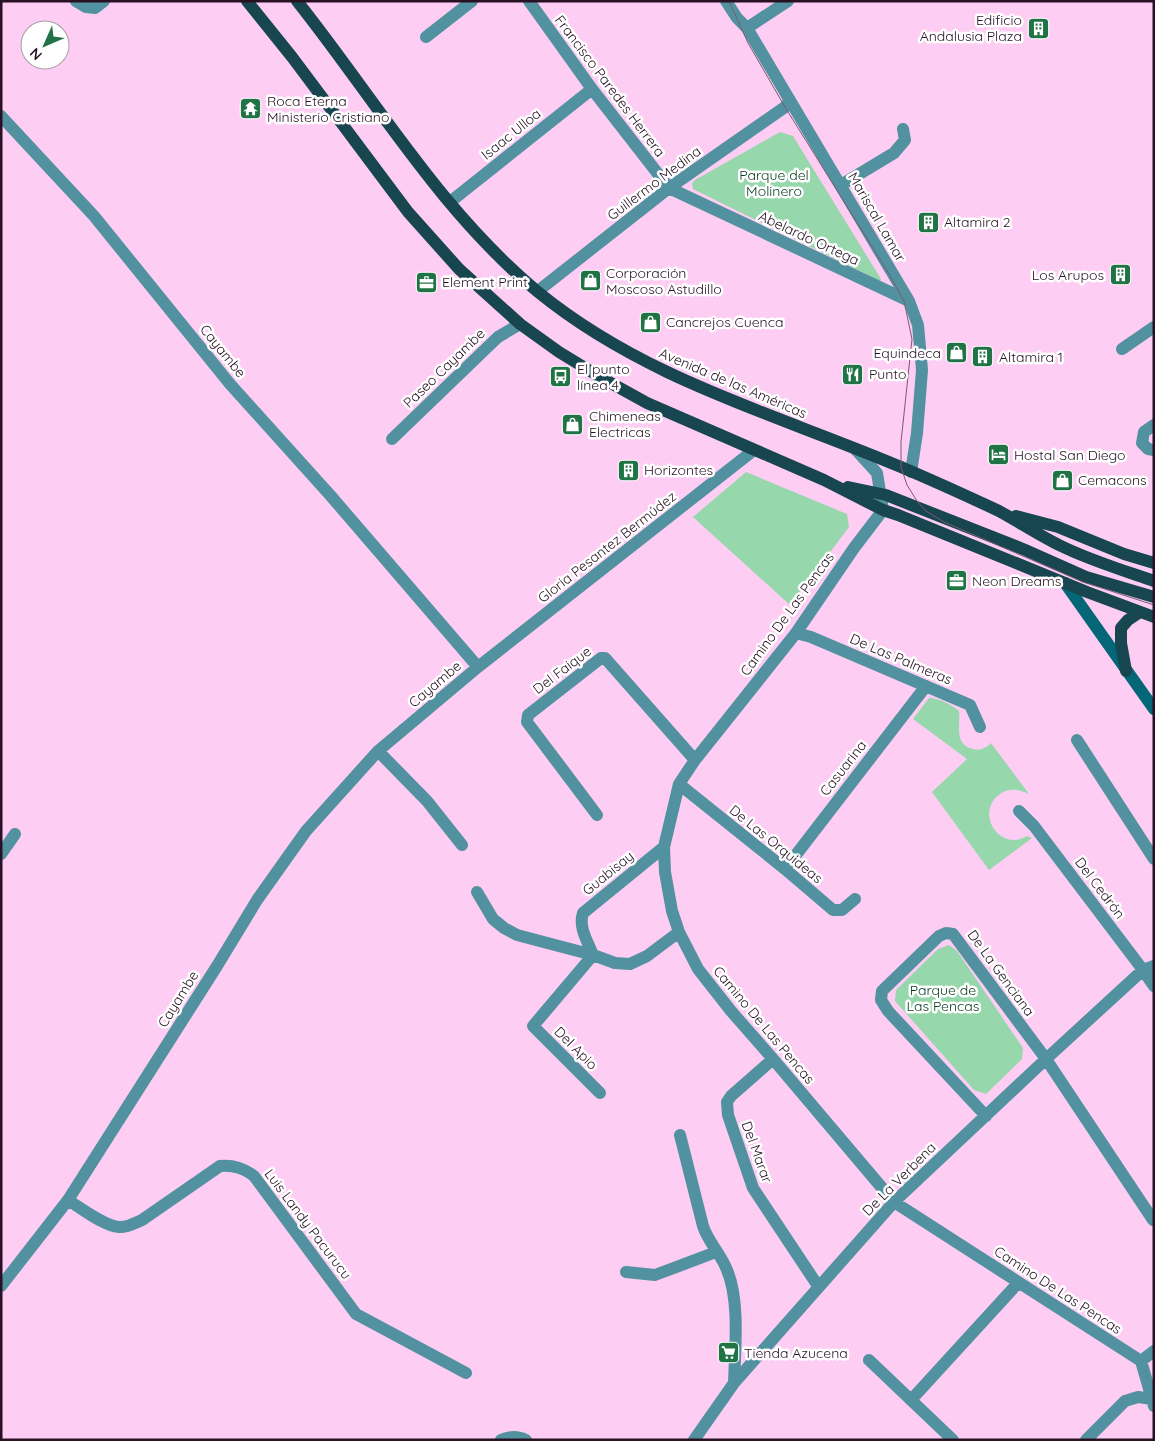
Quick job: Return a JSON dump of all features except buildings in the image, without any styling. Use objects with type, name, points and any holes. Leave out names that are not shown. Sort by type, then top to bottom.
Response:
[{"type":"main road","points":[[246,1],[292,57],[408,212],[459,269],[520,324],[559,352],[647,403],[836,485],[883,510],[1154,617]]},
{"type":"main road","name":"Avenida de las Américas","points":[[297,1],[324,34],[395,133],[450,202],[488,245],[538,291],[578,322],[615,346],[671,375],[912,472],[999,511],[1060,546],[1106,566],[1154,581]]},
{"type":"main road","points":[[836,485],[880,494],[926,510],[1086,576],[1154,597]]},
{"type":"main road","points":[[883,510],[888,507],[902,506],[926,510]]},
{"type":"main road","name":"Avenida de las Américas","points":[[999,511],[1058,527],[1124,554],[1154,563]]},
{"type":"main road","points":[[1126,671],[1121,643],[1121,628],[1128,620],[1140,612]]},
{"type":"street","points":[[76,1],[86,7],[95,8],[104,1]]},
{"type":"street","points":[[426,37],[472,1]]},
{"type":"street","name":"Francisco Paredes Herrera","points":[[529,1],[592,89],[669,188]]},
{"type":"street","name":"Mariscal Lamar","points":[[726,1],[737,18],[747,28],[909,302],[918,326],[921,362],[917,433],[912,472]]},
{"type":"street","points":[[747,28],[788,1]]},
{"type":"street","name":"Isaac Ulloa","points":[[450,202],[592,89]]},
{"type":"street","name":"Guillermo Medina","points":[[538,291],[669,188],[785,107],[790,100]]},
{"type":"street","name":"Cayambe","points":[[1,116],[94,216],[230,384],[330,495],[478,667],[378,751],[306,831],[257,900],[68,1200],[1,1286]]},
{"type":"street","points":[[841,185],[894,153],[905,140],[903,129]]},
{"type":"street","name":"Abelardo Ortega","points":[[669,188],[909,302]]},
{"type":"street","name":"Paseo Cayambe","points":[[392,438],[498,337],[520,324]]},
{"type":"street","points":[[1122,349],[1154,327]]},
{"type":"street","points":[[1154,425],[1144,432],[1142,443],[1148,449],[1154,450]]},
{"type":"street","name":"Gloria Pesantez Bermúdez","points":[[478,667],[754,450]]},
{"type":"street","points":[[856,450],[877,473],[883,510]]},
{"type":"street","name":"Camino De Las Pencas","points":[[883,510],[854,548],[796,632],[695,760],[679,784],[664,847],[669,898],[679,932],[698,969],[731,1012],[894,1202],[1141,1361]]},
{"type":"street","points":[[1065,583],[1154,709]]},
{"type":"street","name":"De Las Palmeras","points":[[796,632],[970,705],[980,727]]},
{"type":"street","name":"Del Faique","points":[[596,815],[527,722],[527,718],[528,715],[601,658],[605,658],[695,760]]},
{"type":"street","name":"Casuarina","points":[[785,869],[926,686]]},
{"type":"street","points":[[1077,740],[1154,859]]},
{"type":"street","points":[[378,751],[427,801],[462,845]]},
{"type":"street","name":"De Las Orquideas","points":[[679,784],[833,910],[842,910],[855,899]]},
{"type":"street","name":"Del Cedrón","points":[[1019,811],[1034,826],[1149,968],[1154,986]]},
{"type":"street","points":[[1,854],[15,834]]},
{"type":"street","name":"Guabisay","points":[[593,954],[582,928],[581,919],[583,913],[664,847]]},
{"type":"street","points":[[477,892],[494,919],[504,928],[517,935],[593,954],[615,963],[630,964],[647,956],[679,932]]},
{"type":"street","name":"De La Genciana","points":[[986,1116],[888,1011],[881,1000],[882,991],[939,936],[946,933],[953,934],[1046,1059],[1153,1220]]},
{"type":"street","name":"Del Apio","points":[[593,954],[533,1026],[600,1093]]},
{"type":"street","name":"De La Verbena","points":[[694,1440],[734,1383],[894,1202],[1046,1059],[1149,968]]},
{"type":"street","name":"Del Marar","points":[[773,1059],[731,1096],[727,1102],[728,1115],[753,1188],[818,1286]]},
{"type":"street","points":[[680,1135],[706,1236],[727,1269],[734,1290],[734,1383]]},
{"type":"street","name":"Luis Landy Pacurucu","points":[[68,1200],[104,1222],[118,1227],[142,1220],[220,1166],[230,1165],[244,1169],[254,1176],[356,1314],[466,1373]]},
{"type":"street","points":[[626,1272],[655,1275],[716,1252]]},
{"type":"street","points":[[911,1400],[1018,1283]]},
{"type":"street","points":[[1153,1403],[1141,1361],[1154,1351]]},
{"type":"street","points":[[869,1360],[953,1440]]},
{"type":"street","points":[[1086,1440],[1125,1401],[1138,1397],[1153,1403]]},
{"type":"street","points":[[501,1440],[510,1437],[520,1437],[526,1440]]},
{"type":"green space","name":"Parque del Molinero","points":[[780,132],[793,136],[881,279],[880,281],[693,189],[692,183],[695,180]]},
{"type":"green space","points":[[746,472],[847,514],[849,527],[790,605],[693,517]]},
{"type":"green space","points":[[929,698],[945,702],[959,711],[959,733],[963,743],[967,747],[978,750],[985,748],[991,743],[1029,794],[1010,790],[1003,792],[994,800],[990,809],[990,818],[993,827],[999,834],[1007,839],[1017,840],[1027,836],[1032,838],[989,870],[932,792],[967,759],[913,719]]},
{"type":"green space","name":"Parque de Las Pencas","points":[[949,945],[957,951],[1023,1048],[1022,1059],[986,1094],[974,1090],[895,1001],[896,990],[938,949]]},
{"type":"tram line","points":[[729,1],[748,43],[785,107],[904,301],[912,339],[901,442],[901,467],[907,485],[917,501],[926,511],[944,522],[1083,582],[1154,605]]},
{"type":"place","name":"Edificio Andalusia Plaza","points":[[1038,28]]},
{"type":"place","name":"Roca Eterna Ministerio Cristiano","points":[[251,109]]},
{"type":"place","name":"Altamira 2","points":[[928,222]]},
{"type":"place","name":"Los Arupos","points":[[1120,275]]},
{"type":"place","name":"Corporación Moscoso Astudillo","points":[[590,281]]},
{"type":"place","name":"Element Print","points":[[426,282]]},
{"type":"place","name":"Cancrejos Cuenca","points":[[650,322]]},
{"type":"place","name":"Equindeca","points":[[957,353]]},
{"type":"place","name":"Altamira 1","points":[[983,357]]},
{"type":"place","name":"Punto","points":[[853,374]]},
{"type":"place","name":"El punto línea 4","points":[[561,377]]},
{"type":"place","name":"Chimeneas Electricas","points":[[573,424]]},
{"type":"place","name":"Hostal San Diego","points":[[998,455]]},
{"type":"place","name":"Horizontes","points":[[628,470]]},
{"type":"place","name":"Cemacons","points":[[1062,480]]},
{"type":"place","name":"Neon Dreams","points":[[956,581]]},
{"type":"place","name":"Tienda Azucena","points":[[728,1353]]}]
